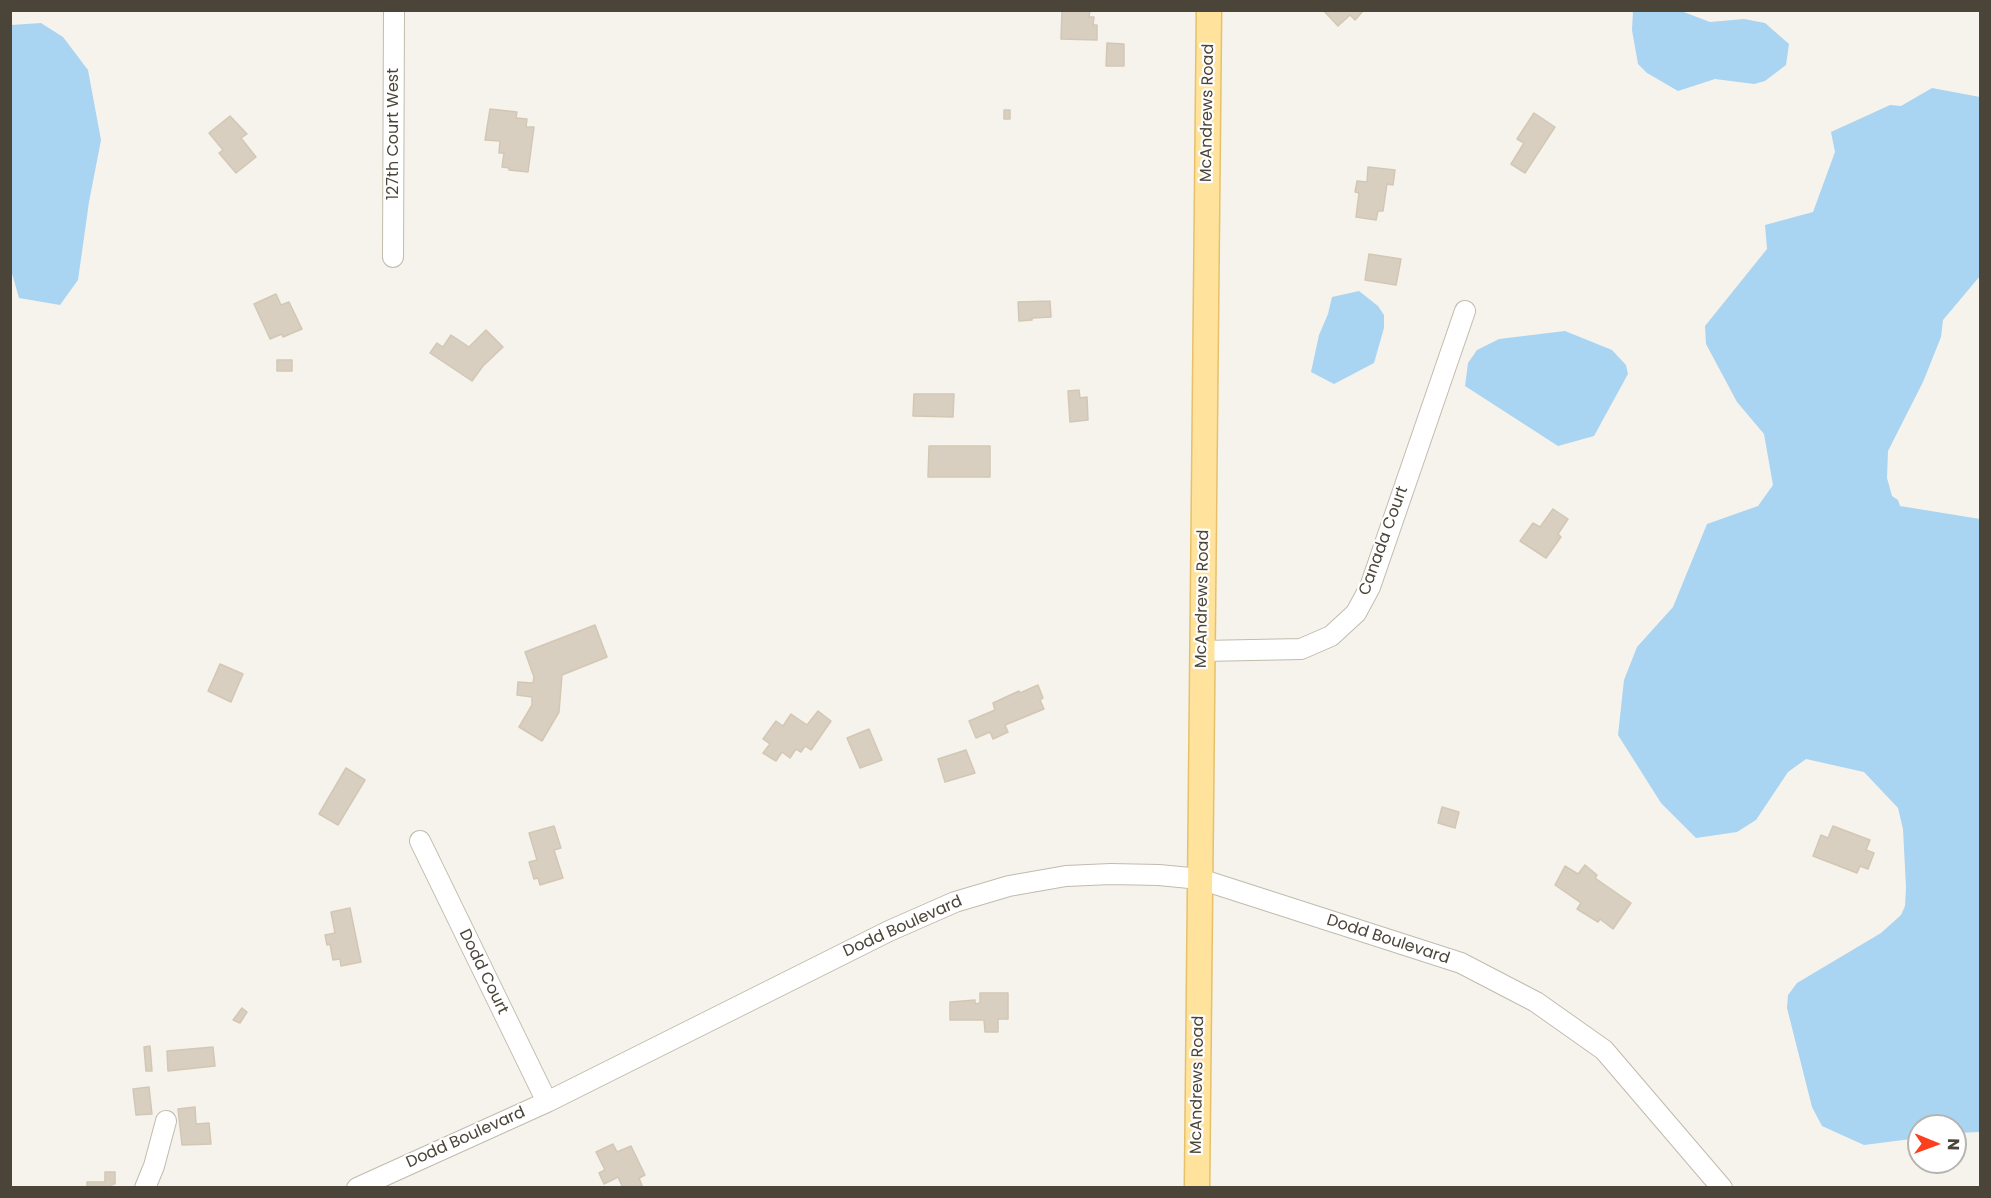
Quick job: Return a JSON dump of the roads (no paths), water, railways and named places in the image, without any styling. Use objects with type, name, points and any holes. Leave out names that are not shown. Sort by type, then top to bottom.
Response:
[{"type":"main road","name":"McAndrews Road","points":[[1197,1188],[1209,10]]},
{"type":"street","name":"127th Court West","points":[[393,256],[394,10]]},
{"type":"street","name":"Canada Court","points":[[1203,651],[1301,649],[1331,636],[1356,613],[1370,587],[1465,311]]},
{"type":"street","name":"Dodd Court","points":[[420,842],[547,1102]]},
{"type":"street","name":"Dodd Boulevard","points":[[357,1188],[547,1102],[889,932],[955,902],[1009,886],[1066,876],[1110,874],[1200,879],[1461,963],[1536,1002],[1604,1050],[1722,1188]]},
{"type":"street","points":[[145,1188],[154,1166],[166,1121]]},
{"type":"water","points":[[1633,11],[1681,11],[1710,22],[1744,19],[1765,23],[1789,44],[1786,65],[1765,81],[1754,84],[1715,79],[1678,91],[1647,73],[1638,64],[1632,30]]},
{"type":"water","points":[[41,23],[63,37],[88,70],[101,140],[78,280],[60,305],[19,298],[11,270],[11,25]]},
{"type":"water","points":[[1932,88],[1980,97],[1980,276],[1943,320],[1941,337],[1923,382],[1888,451],[1887,478],[1892,496],[1898,500],[1900,506],[1980,519],[1980,1132],[1967,1133],[1967,1114],[1907,1114],[1907,1140],[1864,1145],[1822,1126],[1812,1107],[1787,1008],[1788,995],[1797,983],[1881,933],[1901,915],[1905,906],[1906,887],[1903,829],[1898,808],[1864,772],[1806,759],[1788,772],[1756,820],[1737,832],[1696,838],[1661,803],[1618,735],[1624,680],[1637,647],[1673,607],[1707,524],[1758,506],[1773,485],[1764,434],[1737,402],[1706,344],[1705,326],[1767,249],[1765,225],[1813,212],[1835,152],[1831,132],[1890,105],[1901,106]]},
{"type":"water","points":[[1359,291],[1378,306],[1384,315],[1384,328],[1374,363],[1334,384],[1311,372],[1319,335],[1332,297]]},
{"type":"water","points":[[1565,331],[1612,350],[1626,365],[1628,374],[1594,436],[1558,446],[1465,386],[1468,363],[1477,350],[1499,339]]}]
